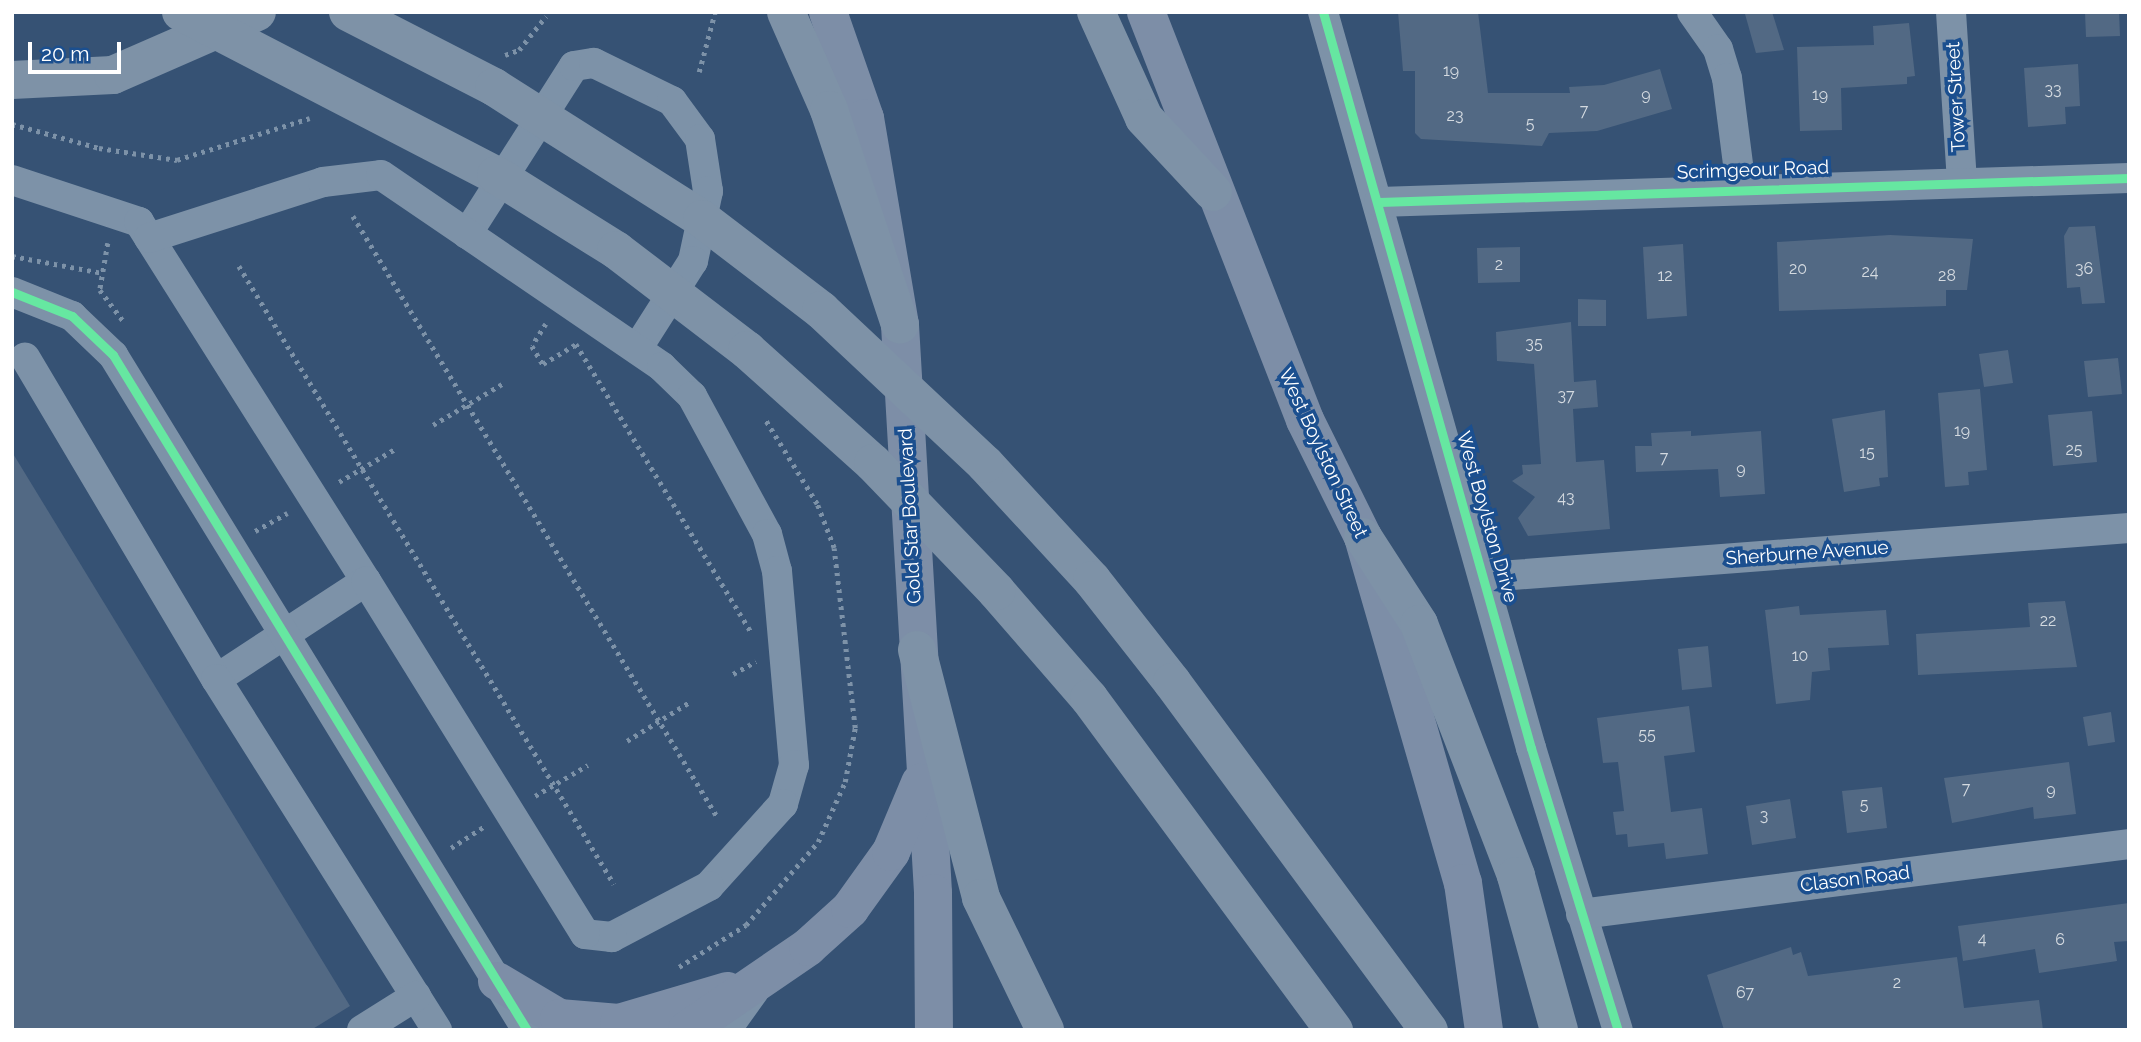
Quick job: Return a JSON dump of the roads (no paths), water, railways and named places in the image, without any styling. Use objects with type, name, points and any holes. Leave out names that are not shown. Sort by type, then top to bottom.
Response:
[{"type":"highway","points":[[181,12],[496,175],[616,250],[747,350],[873,463],[996,591],[1089,698],[1334,1030]]},
{"type":"highway","points":[[12,80],[113,75],[257,12]]},
{"type":"highway","points":[[348,12],[494,87],[702,219],[821,310],[985,464],[1092,580],[1172,682],[1428,1029]]},
{"type":"highway","points":[[786,12],[829,110],[900,324]]},
{"type":"highway","points":[[1096,12],[1144,118],[1213,192]]},
{"type":"highway","points":[[1363,537],[1419,624],[1516,877],[1559,1030]]},
{"type":"highway","points":[[917,650],[981,898],[1045,1030]]},
{"type":"main road","name":"Gold Star Boulevard","points":[[828,12],[865,118],[900,324],[925,764],[934,1030]]},
{"type":"main road","name":"West Boylston Street","points":[[1146,12],[1213,192],[1305,420],[1363,537],[1450,835],[1477,953],[1484,1030]]},
{"type":"main road","points":[[687,1030],[760,982],[823,935],[868,888],[903,829],[925,764]]},
{"type":"main road","points":[[1477,953],[1498,1030]]},
{"type":"main road","points":[[497,981],[559,1018],[619,1023],[760,982]]},
{"type":"street","name":"West Boylston Drive","points":[[1324,12],[1581,914],[1618,1030]]},
{"type":"street","points":[[1692,12],[1718,49],[1727,78],[1741,188]]},
{"type":"street","name":"Tower Street","points":[[1951,12],[1962,183]]},
{"type":"street","points":[[467,234],[575,66],[594,63],[672,101],[700,139],[708,191],[693,261],[637,349]]},
{"type":"street","points":[[12,180],[139,222],[149,238],[366,581],[585,934],[612,937],[709,886],[783,804],[794,765],[777,571],[767,534],[692,396],[637,349],[382,176],[323,181],[149,238]]},
{"type":"street","name":"Scrimgeour Road","points":[[1379,202],[1741,188],[2129,178]]},
{"type":"street","points":[[12,292],[72,316],[113,355],[527,1030]]},
{"type":"street","points":[[25,358],[216,679],[437,1030]]},
{"type":"street","name":"Sherburne Avenue","points":[[1486,578],[2129,528]]},
{"type":"street","points":[[216,679],[286,638],[366,581]]},
{"type":"street","name":"Clason Road","points":[[1581,914],[2129,844]]},
{"type":"street","points":[[726,1030],[760,982]]},
{"type":"street","points":[[362,1030],[416,996]]}]
